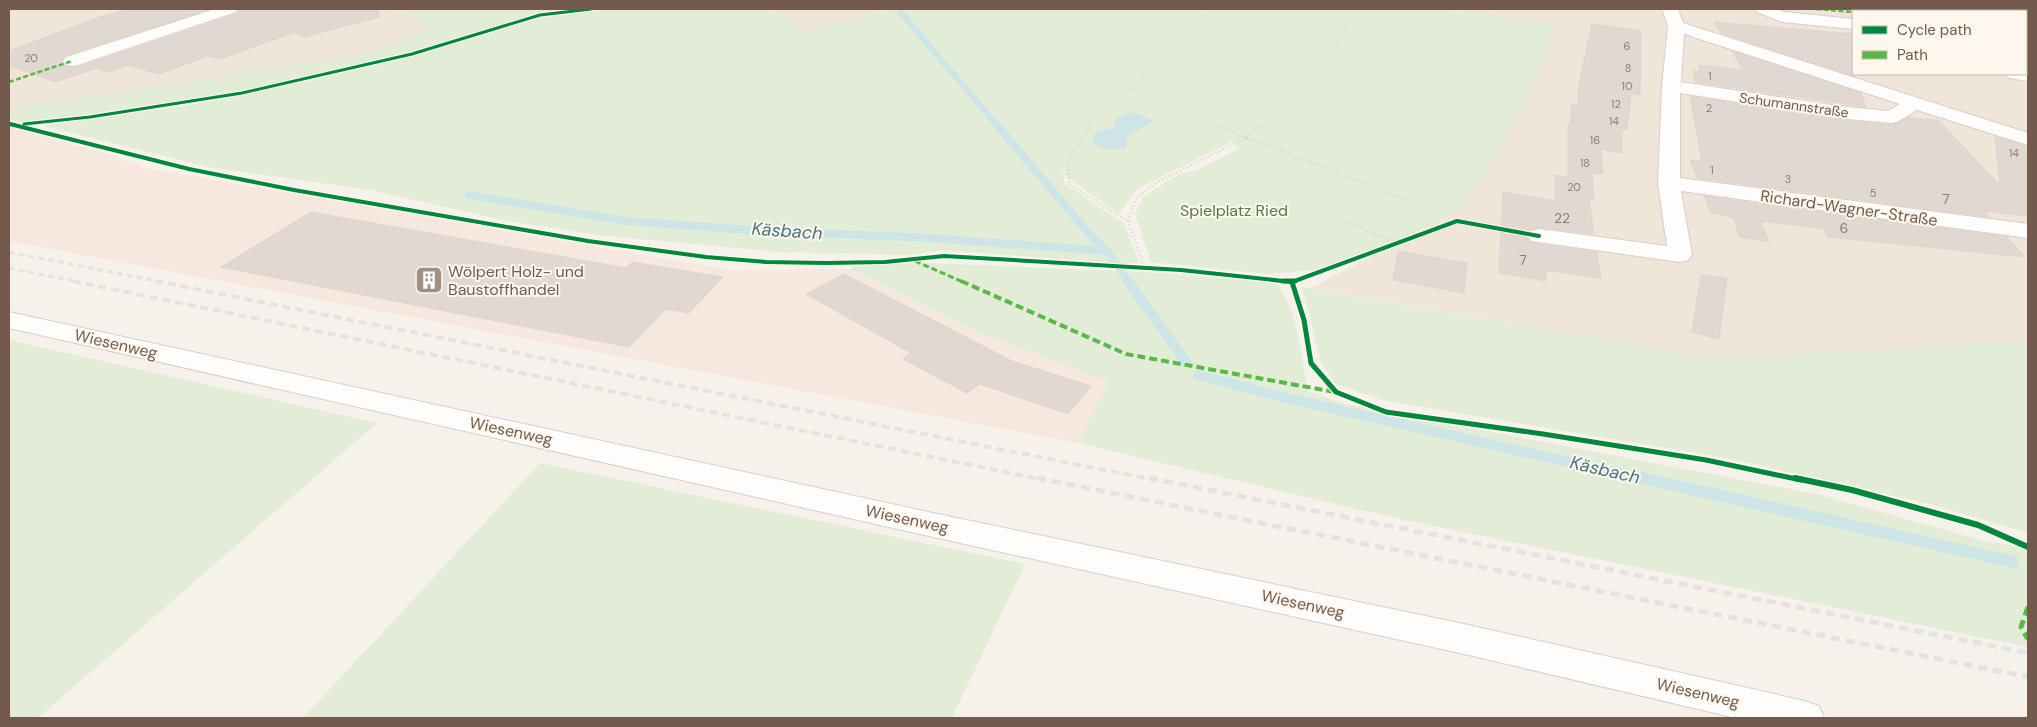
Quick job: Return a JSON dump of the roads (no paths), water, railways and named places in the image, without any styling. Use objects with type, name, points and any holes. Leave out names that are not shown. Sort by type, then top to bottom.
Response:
[{"type":"main road","points":[[1872,9],[1894,10]]},
{"type":"street","points":[[72,61],[230,9]]},
{"type":"street","points":[[1763,9],[1782,17],[1852,24]]},
{"type":"street","points":[[1539,236],[1680,255],[1669,182],[1673,17],[1915,103],[2028,139]]},
{"type":"street","name":"Schumannstraße","points":[[1671,86],[1838,112],[1892,117],[1915,103]]},
{"type":"street","name":"Richard-Wagner-Straße","points":[[1669,182],[2023,236]]},
{"type":"street","name":"Wiesenweg","points":[[9,320],[904,518],[1464,639],[1805,718]]},
{"type":"water","points":[[1135,112],[1154,121],[1128,136],[1126,148],[1107,150],[1094,144],[1093,138],[1096,132],[1113,128],[1118,117]]},
{"type":"waterway","name":"Käsbach","points":[[901,13],[997,125]]},
{"type":"waterway","name":"Käsbach","points":[[996,124],[1092,237],[1107,251]]},
{"type":"waterway","name":"Käsbach","points":[[469,195],[626,221],[761,231],[930,238],[1107,251]]},
{"type":"waterway","name":"Käsbach","points":[[1107,251],[1129,282]]},
{"type":"waterway","name":"Käsbach","points":[[1128,281],[1186,362]]},
{"type":"waterway","name":"Käsbach","points":[[1198,375],[1282,397],[1648,480]]},
{"type":"waterway","name":"Käsbach","points":[[1642,478],[2013,562]]},
{"type":"railway","points":[[9,252],[162,282]]},
{"type":"railway","points":[[9,268],[79,282]]},
{"type":"railway","points":[[73,281],[1044,480]]},
{"type":"railway","points":[[155,281],[1155,480]]},
{"type":"railway","points":[[1037,478],[2028,677]]},
{"type":"railway","points":[[1149,478],[2028,653]]},
{"type":"place","name":"Wölpert Holz- und Baustoffhandel","points":[[429,280]]},
{"type":"park label","name":"Spielplatz Ried","points":[[1234,210]]}]
